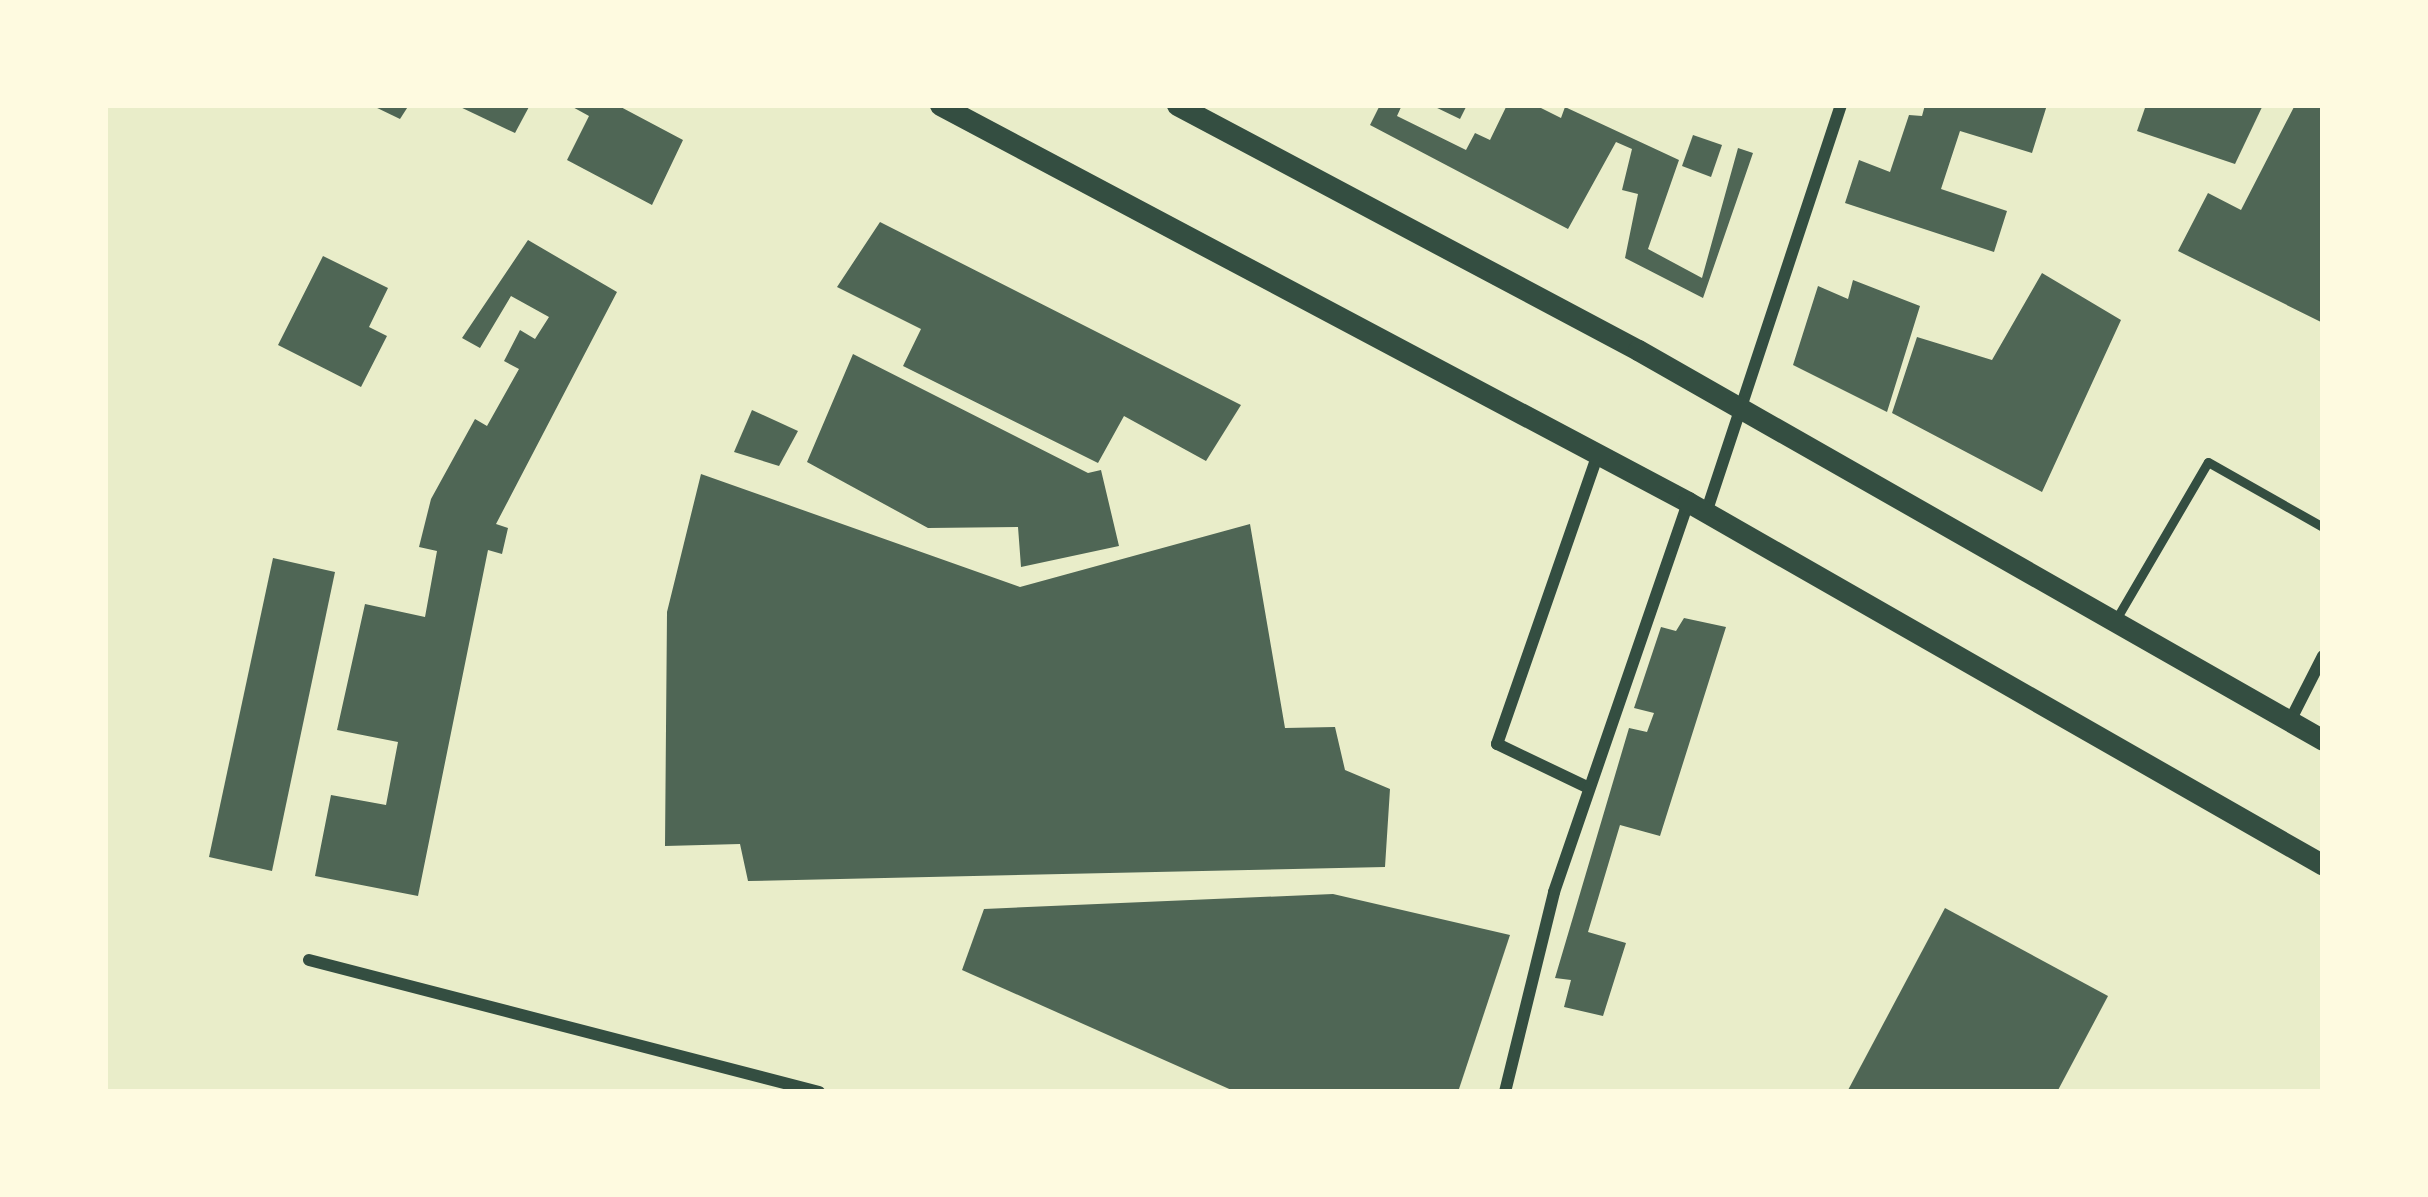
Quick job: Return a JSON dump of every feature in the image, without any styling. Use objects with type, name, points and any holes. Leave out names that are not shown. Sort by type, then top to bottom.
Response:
[{"type":"street","points":[[940,105],[1599,453],[2323,866]]},
{"type":"street","points":[[1177,105],[1741,407],[2323,740]]},
{"type":"street","points":[[1505,1092],[1554,892],[1589,788],[1697,507],[1741,407],[1841,105]]},
{"type":"street","points":[[1589,788],[1497,744],[1599,453]]},
{"type":"street","points":[[2290,721],[2323,656]]},
{"type":"street","points":[[309,959],[819,1092]]},
{"type":"lane","points":[[2115,621],[2208,462],[2323,527]]},
{"type":"building","points":[[371,105],[409,105],[400,119]]},
{"type":"building","points":[[456,105],[530,105],[515,133]]},
{"type":"building","points":[[569,105],[617,105],[683,140],[652,205],[567,160],[589,116]]},
{"type":"building","points":[[1380,105],[1402,105],[1397,116],[1466,150],[1475,133],[1490,140],[1507,105],[1535,105],[1561,118],[1565,107],[1679,160],[1648,249],[1702,278],[1738,148],[1753,153],[1703,298],[1625,258],[1638,194],[1622,190],[1632,149],[1616,142],[1568,229],[1370,125]]},
{"type":"building","points":[[1431,105],[1467,105],[1460,119]]},
{"type":"building","points":[[1925,105],[2047,105],[2032,153],[1960,131],[1941,189],[2007,211],[1994,252],[1845,203],[1859,160],[1890,172],[1909,115],[1922,116]]},
{"type":"building","points":[[2146,105],[2263,105],[2235,164],[2137,131]]},
{"type":"building","points":[[2295,105],[2323,105],[2323,323],[2178,251],[2208,193],[2241,210]]},
{"type":"building","points":[[1693,135],[1722,145],[1711,177],[1682,166]]},
{"type":"building","points":[[880,222],[1241,405],[1206,461],[1124,416],[1098,463],[903,366],[921,329],[837,287]]},
{"type":"building","points":[[528,240],[617,292],[496,524],[508,528],[502,554],[488,550],[418,896],[315,876],[331,795],[386,805],[398,742],[337,730],[365,604],[425,617],[437,551],[419,547],[431,499],[475,419],[487,426],[519,369],[504,361],[520,330],[535,339],[549,317],[511,296],[480,348],[462,338]]},
{"type":"building","points":[[323,256],[388,288],[369,327],[387,336],[361,387],[278,345]]},
{"type":"building","points":[[2042,273],[2121,320],[2042,492],[1892,413],[1917,337],[1992,360]]},
{"type":"building","points":[[1853,280],[1920,306],[1887,412],[1793,365],[1818,286],[1848,299]]},
{"type":"building","points":[[853,354],[1088,473],[1101,470],[1119,546],[1021,567],[1018,527],[928,528],[807,462]]},
{"type":"building","points":[[752,410],[798,431],[779,466],[734,452]]},
{"type":"building","points":[[701,474],[1020,587],[1250,524],[1285,728],[1335,727],[1345,770],[1390,789],[1385,867],[748,881],[740,844],[665,846],[667,612]]},
{"type":"building","points":[[273,558],[335,572],[272,871],[209,857]]},
{"type":"building","points":[[1684,618],[1726,627],[1660,836],[1620,825],[1588,932],[1626,943],[1603,1016],[1564,1007],[1571,980],[1555,978],[1629,728],[1647,732],[1654,713],[1634,708],[1661,627],[1676,631]]},
{"type":"building","points":[[1333,894],[1510,935],[1458,1092],[1236,1092],[962,970],[984,909]]},
{"type":"building","points":[[1945,908],[2108,996],[2057,1092],[1847,1092]]}]
